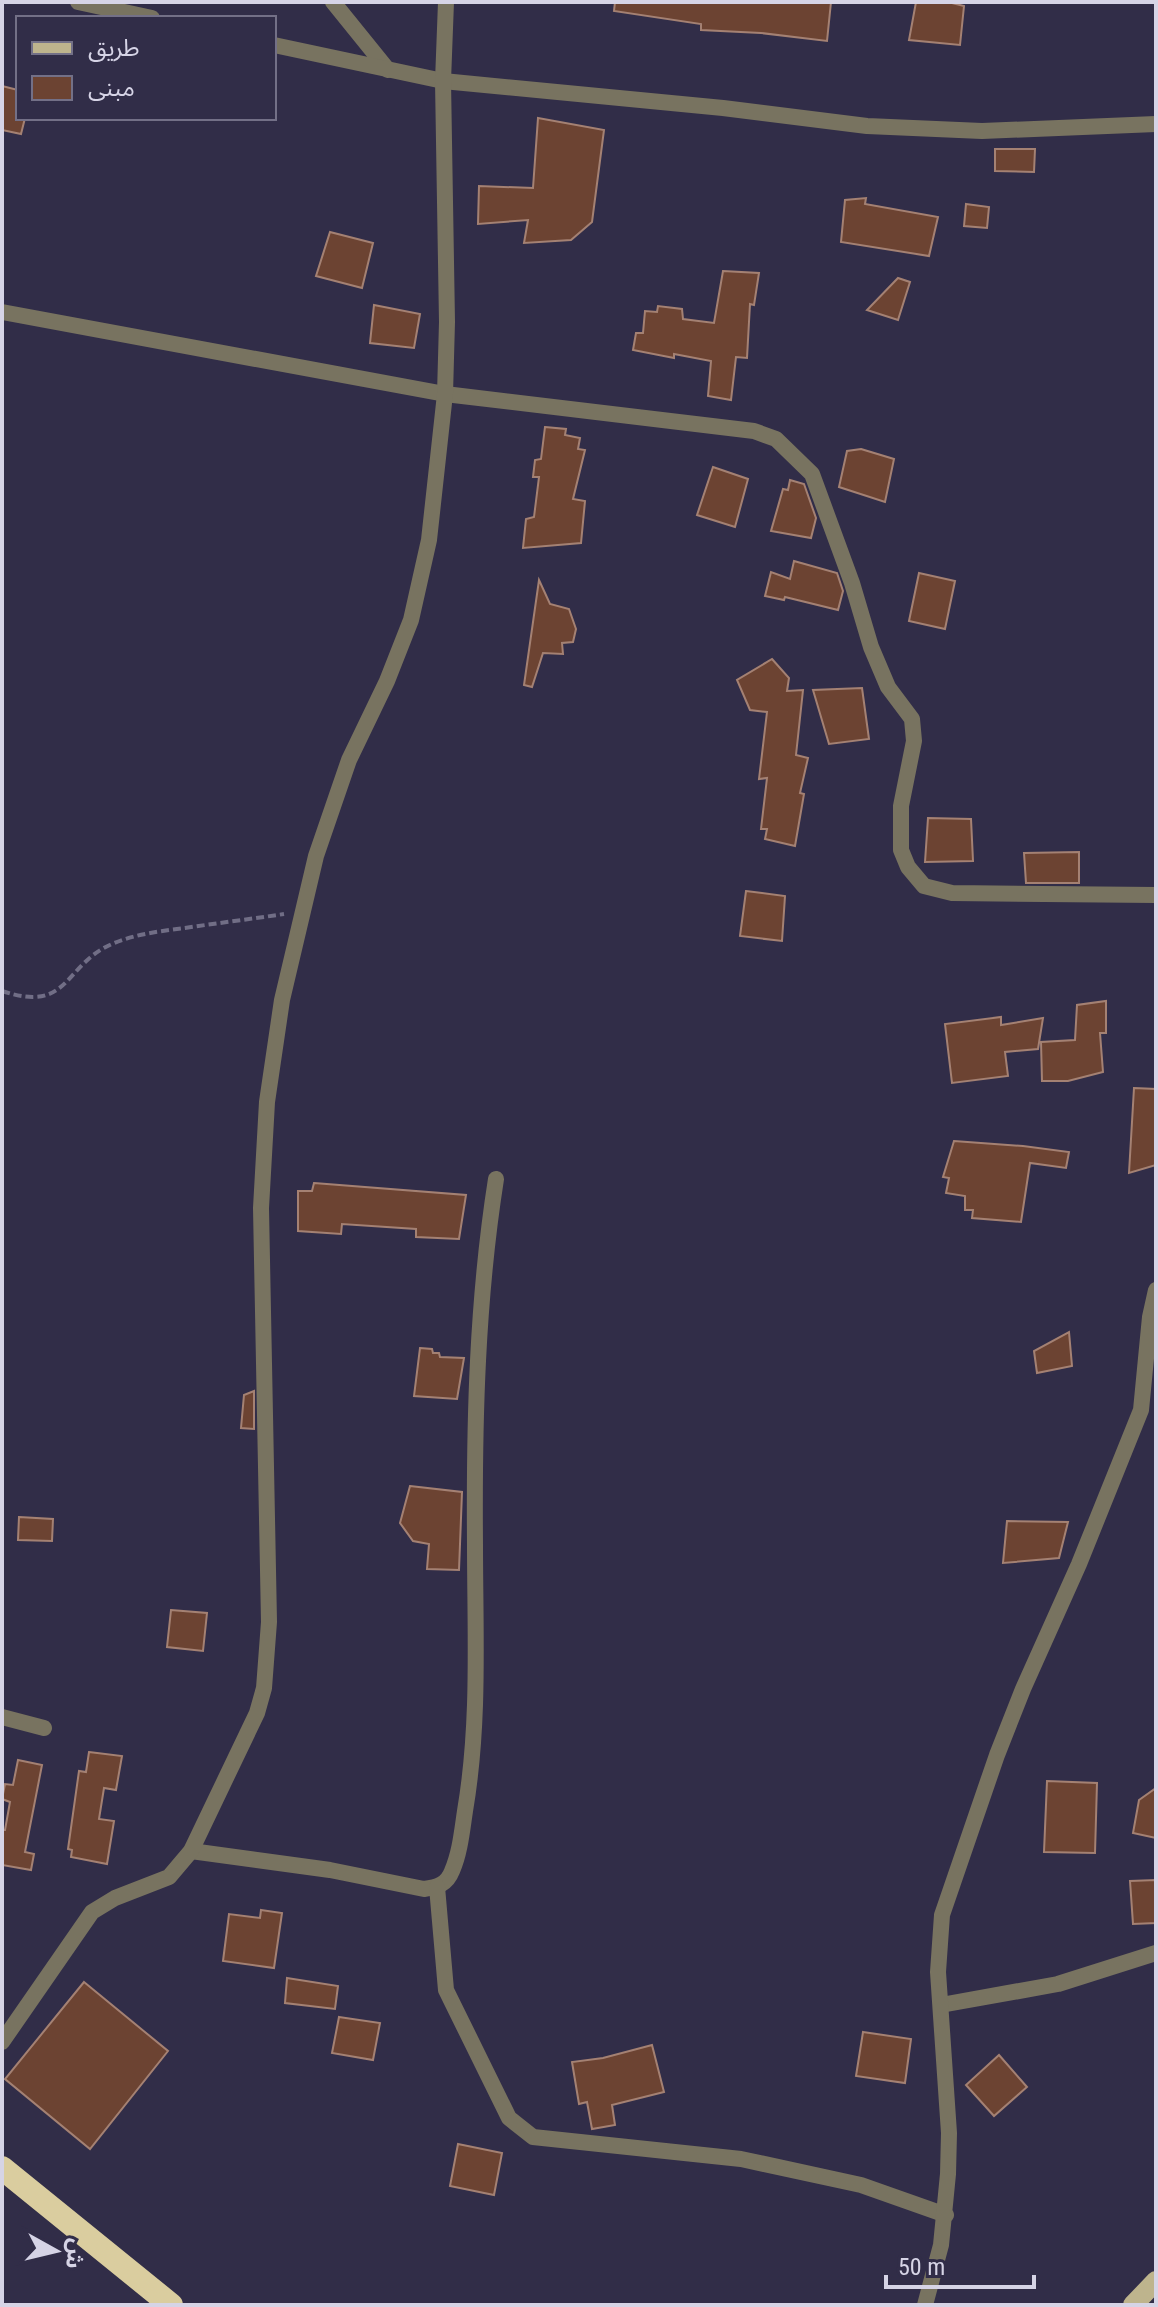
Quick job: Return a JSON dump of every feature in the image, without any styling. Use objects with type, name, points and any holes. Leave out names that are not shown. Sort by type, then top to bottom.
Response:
[{"type":"highway","points":[[2,2168],[171,2305]]},
{"type":"street","points":[[78,2],[143,16]]},
{"type":"street","points":[[333,2],[388,70]]},
{"type":"street","points":[[2,2042],[92,1912],[115,1898],[169,1877],[191,1851],[248,1736],[264,1688],[269,1609],[263,1378],[263,1155],[269,1087],[282,1000],[301,912],[335,798],[411,620],[429,540],[445,394],[447,308],[443,81],[446,2]]},
{"type":"street","points":[[276,45],[443,81],[723,108],[867,126],[982,131],[1156,124]]},
{"type":"street","points":[[2,312],[445,394],[754,431],[776,439],[812,474],[882,674],[912,719],[914,741],[901,806],[900,830],[901,850],[917,879],[933,890],[952,893],[1156,895]]},
{"type":"street","points":[[191,1851],[330,1870],[424,1889],[437,1887],[448,1880],[460,1842],[474,1737],[477,1365],[486,1240],[496,1179]]},
{"type":"street","points":[[925,2305],[946,2215],[949,2133],[938,1942],[942,1915],[975,1813],[1007,1729],[1079,1564],[1141,1410],[1150,1317],[1156,1290]]},
{"type":"street","points":[[2,1717],[44,1728]]},
{"type":"street","points":[[437,1887],[446,1990],[509,2118],[533,2137],[741,2159],[861,2185],[946,2215]]},
{"type":"street","points":[[941,2005],[1058,1984],[1156,1953]]},
{"type":"path","points":[[2,991],[34,998],[50,994],[66,984],[95,952],[133,936],[301,912]]},
{"type":"building","points":[[615,2],[831,2],[827,41],[701,30],[701,24],[614,11]]},
{"type":"building","points":[[916,2],[948,2],[964,6],[960,45],[909,40]]},
{"type":"building","points":[[2,86],[16,90],[16,120],[24,120],[21,134],[2,130]]},
{"type":"building","points":[[538,118],[604,130],[592,222],[571,240],[524,243],[528,220],[478,224],[479,186],[533,188]]},
{"type":"building","points":[[995,149],[1035,149],[1034,172],[995,171]]},
{"type":"building","points":[[866,198],[865,204],[938,217],[929,256],[841,242],[845,200]]},
{"type":"building","points":[[966,204],[989,207],[987,228],[964,226]]},
{"type":"building","points":[[330,232],[373,243],[362,288],[316,276]]},
{"type":"building","points":[[723,271],[759,273],[754,305],[750,304],[747,358],[736,357],[731,400],[708,396],[711,361],[633,350],[636,333],[643,333],[645,311],[657,312],[658,306],[682,309],[683,319],[714,323]]},
{"type":"building","points":[[898,278],[910,282],[898,320],[867,310]]},
{"type":"building","points":[[374,305],[420,314],[414,348],[370,343]]},
{"type":"building","points":[[545,427],[566,429],[565,435],[580,438],[578,449],[585,450],[573,499],[585,501],[581,543],[523,548],[526,519],[534,517],[539,477],[533,477],[535,460],[541,459]]},
{"type":"building","points":[[861,449],[894,459],[885,502],[839,487],[847,451]]},
{"type":"building","points":[[713,467],[748,479],[735,527],[697,515]]},
{"type":"building","points":[[790,480],[804,484],[816,518],[811,538],[771,531],[783,489],[788,490]]},
{"type":"building","points":[[794,561],[837,573],[843,591],[838,610],[785,597],[784,600],[765,596],[771,572],[790,579]]},
{"type":"building","points":[[919,573],[955,581],[945,629],[909,621]]},
{"type":"building","points":[[539,580],[550,604],[569,609],[576,629],[573,642],[562,643],[563,654],[543,653],[532,687],[524,685]]},
{"type":"building","points":[[772,659],[789,678],[787,691],[803,690],[796,755],[808,758],[800,793],[804,794],[795,846],[765,839],[767,829],[761,829],[767,778],[759,779],[767,712],[750,710],[737,680]]},
{"type":"building","points":[[862,688],[869,739],[829,744],[813,690]]},
{"type":"building","points":[[928,818],[971,819],[973,861],[925,862]]},
{"type":"building","points":[[1079,852],[1079,883],[1026,883],[1024,853]]},
{"type":"building","points":[[746,891],[785,896],[782,941],[740,936]]},
{"type":"building","points":[[1106,1001],[1106,1033],[1100,1033],[1103,1072],[1068,1081],[1042,1081],[1041,1042],[1075,1040],[1077,1005]]},
{"type":"building","points":[[1001,1017],[1001,1025],[1043,1018],[1038,1049],[1005,1052],[1008,1076],[952,1083],[945,1024]]},
{"type":"building","points":[[1134,1088],[1156,1089],[1156,1165],[1129,1173]]},
{"type":"building","points":[[954,1141],[1069,1152],[1066,1168],[1030,1163],[1021,1222],[972,1218],[973,1210],[965,1210],[965,1196],[946,1193],[949,1178],[943,1177]]},
{"type":"building","points":[[314,1183],[466,1195],[459,1239],[416,1237],[416,1229],[342,1224],[341,1234],[298,1231],[298,1191],[312,1191]]},
{"type":"building","points":[[1069,1332],[1072,1366],[1037,1373],[1034,1351]]},
{"type":"building","points":[[420,1348],[432,1349],[440,1357],[464,1358],[457,1399],[414,1396]]},
{"type":"building","points":[[254,1391],[254,1429],[241,1428],[244,1395]]},
{"type":"building","points":[[410,1486],[462,1492],[459,1570],[427,1569],[429,1544],[413,1541],[400,1523]]},
{"type":"building","points":[[19,1517],[53,1519],[52,1541],[18,1540]]},
{"type":"building","points":[[1007,1521],[1068,1522],[1059,1558],[1003,1563]]},
{"type":"building","points":[[171,1610],[207,1613],[203,1651],[167,1647]]},
{"type":"building","points":[[89,1752],[122,1756],[116,1790],[104,1788],[99,1819],[114,1821],[107,1864],[71,1857],[72,1850],[68,1849],[79,1771],[86,1772]]},
{"type":"building","points":[[18,1760],[42,1765],[25,1852],[34,1854],[31,1870],[2,1865],[2,1830],[5,1830],[10,1802],[2,1799],[5,1784],[13,1785]]},
{"type":"building","points":[[1047,1781],[1097,1783],[1095,1853],[1044,1852]]},
{"type":"building","points":[[1156,1788],[1156,1838],[1133,1833],[1139,1800]]},
{"type":"building","points":[[1156,1880],[1156,1923],[1133,1924],[1130,1881]]},
{"type":"building","points":[[261,1910],[282,1913],[274,1968],[223,1961],[229,1914],[260,1918]]},
{"type":"building","points":[[287,1978],[338,1986],[335,2009],[285,2003]]},
{"type":"building","points":[[84,1982],[168,2051],[90,2149],[5,2079]]},
{"type":"building","points":[[339,2017],[380,2023],[373,2060],[332,2053]]},
{"type":"building","points":[[863,2032],[911,2039],[905,2083],[856,2076]]},
{"type":"building","points":[[652,2045],[664,2092],[612,2105],[615,2125],[592,2129],[587,2102],[579,2104],[572,2062],[603,2058]]},
{"type":"building","points":[[999,2055],[1027,2087],[994,2116],[966,2085]]},
{"type":"building","points":[[458,2144],[502,2153],[494,2195],[450,2186]]}]
